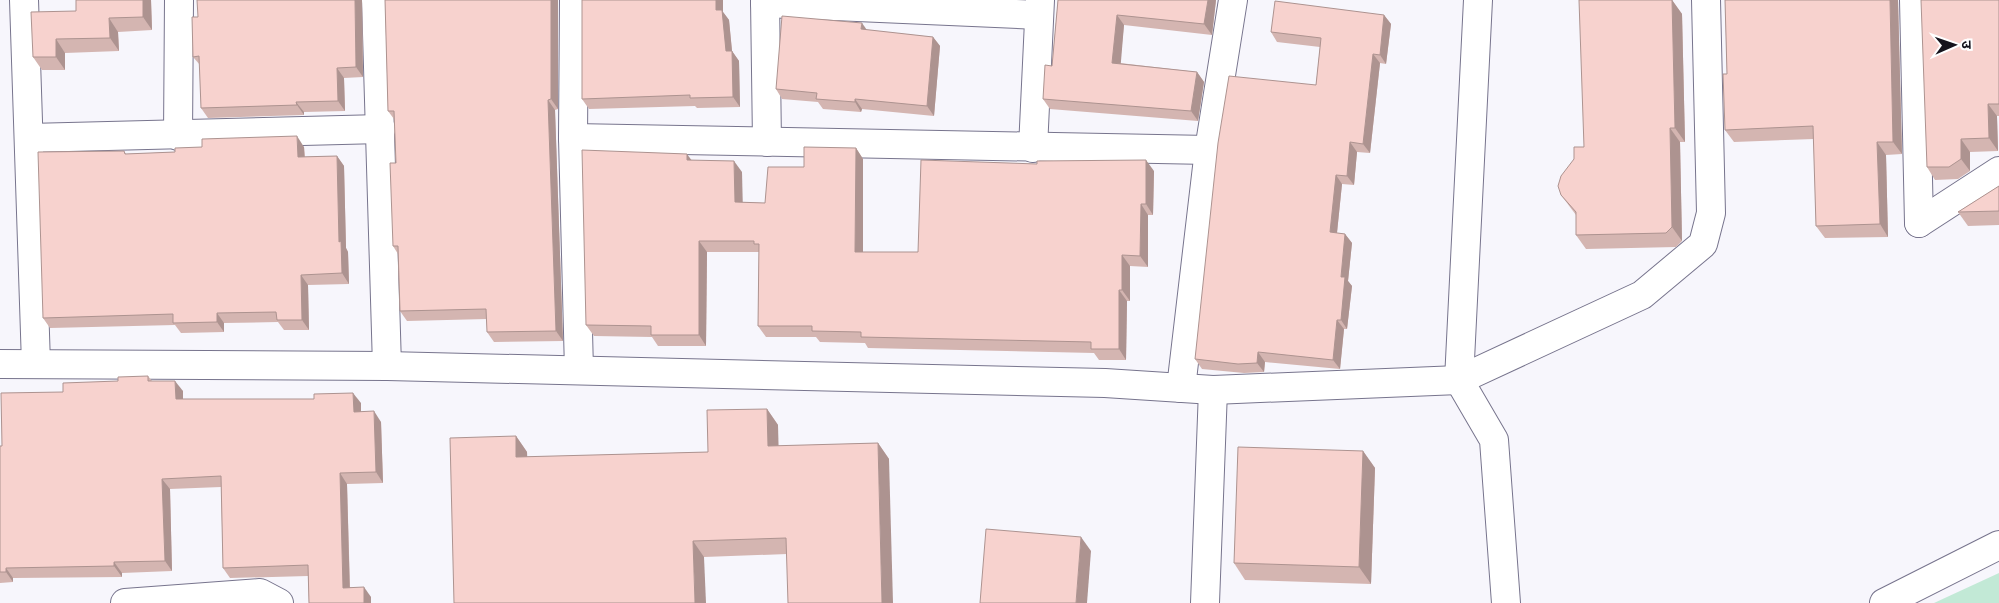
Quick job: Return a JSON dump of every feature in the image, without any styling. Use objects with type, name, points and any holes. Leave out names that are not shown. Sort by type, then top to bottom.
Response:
[{"type":"street","points":[[24,0],[36,364]]},
{"type":"street","points":[[178,136],[179,0]]},
{"type":"street","points":[[376,0],[387,366]]},
{"type":"street","points":[[574,0],[573,138],[579,370]]},
{"type":"street","points":[[1182,388],[1209,150],[1234,0]]},
{"type":"street","points":[[1478,0],[1459,380],[1494,440],[1506,603]]},
{"type":"street","points":[[0,364],[387,366],[579,370],[1105,383],[1213,390],[1459,380],[1642,296],[1703,244],[1711,213],[1706,0]]},
{"type":"street","points":[[1914,0],[1919,223],[1999,171]]},
{"type":"street","points":[[767,142],[765,1],[1039,8],[1033,148]]},
{"type":"street","points":[[29,138],[178,136],[381,129]]},
{"type":"street","points":[[573,138],[1209,150]]},
{"type":"street","points":[[1205,603],[1213,390]]},
{"type":"street","points":[[1884,603],[1999,545]]},
{"type":"street","points":[[125,603],[260,593],[279,603]]},
{"type":"green space","points":[[1999,573],[1999,603],[1934,603]]},
{"type":"building","points":[[76,0],[143,0],[143,17],[109,18],[110,38],[56,39],[56,57],[33,57],[31,12],[76,11]]},
{"type":"building","points":[[197,0],[355,0],[356,67],[337,68],[338,101],[296,102],[297,105],[201,108],[199,56],[193,57],[192,17],[198,17]]},
{"type":"building","points":[[385,0],[551,0],[551,99],[548,100],[556,331],[487,332],[486,309],[400,311],[398,246],[393,246],[390,163],[396,163],[394,111],[388,111]]},
{"type":"building","points":[[582,0],[716,0],[716,10],[722,10],[726,51],[732,51],[733,97],[690,98],[690,95],[582,99]]},
{"type":"building","points":[[1058,0],[1208,0],[1204,24],[1117,15],[1112,63],[1197,72],[1191,111],[1043,99],[1045,65],[1052,66]]},
{"type":"building","points":[[1579,0],[1672,0],[1675,128],[1670,128],[1672,227],[1666,233],[1576,235],[1576,212],[1561,195],[1558,186],[1561,176],[1574,159],[1574,147],[1584,147]]},
{"type":"building","points":[[1725,0],[1890,0],[1893,142],[1877,142],[1880,224],[1816,226],[1813,126],[1725,130],[1723,74],[1727,74]]},
{"type":"building","points":[[1921,0],[1999,0],[1999,104],[1988,104],[1989,138],[1961,139],[1961,159],[1949,167],[1927,167]]},
{"type":"building","points":[[1275,1],[1384,15],[1380,55],[1373,54],[1363,144],[1350,142],[1347,176],[1336,175],[1330,232],[1345,234],[1341,277],[1345,277],[1341,320],[1337,320],[1333,360],[1258,352],[1257,363],[1238,364],[1195,359],[1218,143],[1229,76],[1316,85],[1321,38],[1271,32]]},
{"type":"building","points":[[782,16],[862,23],[861,29],[933,37],[927,106],[855,99],[855,102],[816,99],[817,93],[776,89]]},
{"type":"building","points":[[297,136],[298,157],[337,156],[339,242],[341,241],[342,273],[301,275],[302,320],[277,320],[276,312],[217,313],[217,322],[173,323],[173,314],[43,318],[38,152],[124,151],[125,154],[175,152],[175,148],[202,147],[202,139]]},
{"type":"building","points":[[804,147],[856,148],[855,252],[918,252],[921,160],[1037,164],[1037,161],[1146,160],[1146,204],[1141,204],[1140,256],[1122,255],[1122,290],[1119,290],[1119,349],[1091,349],[1091,342],[861,337],[861,332],[812,331],[812,326],[758,326],[759,244],[754,244],[754,241],[699,241],[699,335],[651,335],[651,326],[586,325],[582,150],[687,154],[687,160],[734,161],[735,202],[765,203],[768,167],[804,167]]},
{"type":"building","points":[[1999,186],[1999,211],[1958,212]]},
{"type":"building","points":[[148,376],[148,381],[175,381],[176,399],[314,399],[314,394],[353,393],[354,412],[374,411],[376,472],[340,473],[343,588],[364,587],[364,603],[309,603],[308,565],[223,568],[221,476],[162,479],[165,561],[114,562],[114,566],[6,568],[6,572],[0,572],[1,393],[63,392],[63,383],[118,381],[118,377]]},
{"type":"building","points":[[767,409],[768,446],[878,443],[882,603],[788,603],[786,538],[693,541],[695,603],[454,603],[450,438],[516,436],[516,457],[708,452],[707,410]]},
{"type":"building","points":[[1238,447],[1363,451],[1359,567],[1234,563]]},
{"type":"building","points":[[986,529],[1081,537],[1076,603],[980,603]]}]
